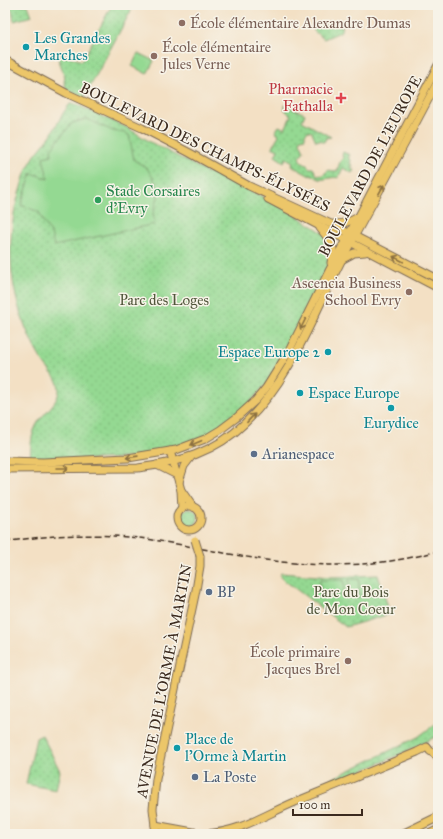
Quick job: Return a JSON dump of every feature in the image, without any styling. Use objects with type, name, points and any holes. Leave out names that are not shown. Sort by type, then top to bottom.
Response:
[{"type":"highway","points":[[403,834],[438,817]]},
{"type":"highway","points":[[430,834],[438,830]]},
{"type":"main road","name":"BOULEVARD DES CHAMPS-ÉLYSÉES","points":[[5,60],[66,94],[142,128],[249,186],[331,224],[370,254],[438,288]]},
{"type":"main road","name":"BOULEVARD DE L'EUROPE","points":[[361,219],[438,65]]},
{"type":"main road","name":"BOULEVARD DE L'EUROPE","points":[[5,461],[55,461],[128,458],[170,451],[192,445],[220,430],[236,418],[256,400],[275,374],[289,351],[329,271],[361,219],[438,81]]},
{"type":"main road","name":"BOULEVARD DES CHAMPS-ÉLYSÉES","points":[[66,94],[76,102],[142,133],[221,176],[319,226],[368,243],[438,279]]},
{"type":"main road","points":[[331,224],[341,224],[361,219],[362,230],[368,243]]},
{"type":"main road","points":[[319,226],[322,232],[328,236],[333,249],[329,271]]},
{"type":"main road","name":"BOULEVARD DE L'EUROPE","points":[[5,469],[138,468],[173,462],[191,457],[202,453],[220,442],[240,428],[259,409],[272,392],[308,329],[343,259],[350,238]]},
{"type":"main road","points":[[343,259],[354,253],[361,252],[370,254]]},
{"type":"main road","points":[[170,451],[181,490],[182,509]]},
{"type":"main road","points":[[178,478],[184,466],[191,457]]},
{"type":"main road","points":[[157,465],[178,478]]},
{"type":"main road","points":[[181,490],[200,514],[200,522],[196,528],[195,540]]},
{"type":"main road","points":[[193,507],[189,506],[182,509],[178,514],[177,522],[182,528],[189,530],[196,528]]},
{"type":"main road","points":[[189,530],[195,540]]},
{"type":"main road","name":"AVENUE DE L'ORME À MARTIN","points":[[156,834],[153,808],[156,779],[200,566],[200,556],[195,540]]},
{"type":"main road","points":[[155,825],[204,834],[226,832],[425,748]]},
{"type":"main road","points":[[425,748],[438,757]]},
{"type":"main road","points":[[425,748],[438,763]]},
{"type":"green space","points":[[28,5],[32,16],[14,21],[12,10],[9,6]]},
{"type":"green space","points":[[112,5],[134,5],[84,98],[67,90],[64,82],[65,77],[56,52],[82,61]]},
{"type":"green space","points":[[316,24],[343,26],[340,32],[324,39],[314,31],[313,26]]},
{"type":"green space","points":[[138,53],[154,61],[147,74],[132,66]]},
{"type":"green space","name":"Parc des Loges","points":[[70,104],[75,104],[126,127],[152,143],[207,172],[221,175],[286,209],[328,236],[332,258],[275,374],[236,418],[192,445],[128,458],[30,461],[31,443],[34,430],[57,398],[59,388],[55,377],[43,362],[33,344],[21,315],[16,298],[11,261],[13,224],[16,205],[28,168],[35,155],[51,135]]},
{"type":"green space","points":[[285,105],[305,114],[302,121],[331,137],[326,138],[324,142],[320,140],[316,141],[312,132],[308,131],[305,134],[305,138],[301,139],[300,142],[304,151],[299,157],[301,162],[309,168],[313,168],[317,175],[324,174],[329,170],[334,172],[337,171],[343,158],[343,152],[350,155],[348,158],[351,160],[350,164],[353,165],[351,168],[354,170],[352,173],[343,168],[338,178],[334,177],[319,179],[311,174],[310,176],[292,166],[293,162],[286,158],[284,162],[275,156],[278,150],[272,147],[279,135],[275,132],[279,126],[285,129],[291,116],[285,110]]},
{"type":"green space","points":[[87,119],[113,131],[129,135],[134,160],[147,168],[156,183],[158,197],[153,214],[155,224],[54,246],[51,233],[39,212],[21,205],[32,173],[48,179],[43,157],[52,155],[51,149],[72,123]]},
{"type":"green space","points":[[189,509],[195,512],[198,518],[195,524],[189,527],[183,524],[180,518],[183,512]]},
{"type":"green space","name":"Parc du Bois de Mon Coeur","points":[[281,573],[330,577],[378,575],[390,614],[346,627],[280,577]]},
{"type":"green space","points":[[349,579],[359,579],[359,597],[349,597]]},
{"type":"green space","points":[[320,580],[344,580],[344,595],[320,595]]},
{"type":"green space","points":[[438,722],[437,736],[358,772],[331,783],[327,781],[418,737]]},
{"type":"green space","points":[[42,735],[60,771],[56,790],[26,784],[36,738]]},
{"type":"railway","points":[[5,542],[40,537],[76,535],[129,537],[167,542],[266,560],[323,565],[389,561],[405,559],[438,551]]},
{"type":"place","name":"École élémentaire Alexandre Dumas","points":[[182,23]]},
{"type":"place","name":"Les Grandes Marches","points":[[26,47]]},
{"type":"place","name":"École élémentaire Jules Verne","points":[[154,56]]},
{"type":"place","name":"Pharmacie Fathalla","points":[[341,98]]},
{"type":"place","name":"Stade Corsaires d'Evry","points":[[98,200]]},
{"type":"place","name":"Ascencia Business School Evry","points":[[409,292]]},
{"type":"place","name":"Espace Europe 2","points":[[328,352]]},
{"type":"place","name":"Espace Europe","points":[[300,393]]},
{"type":"place","name":"Eurydice","points":[[391,408]]},
{"type":"place","name":"Arianespace","points":[[254,454]]},
{"type":"place","name":"BP","points":[[209,592]]},
{"type":"place","name":"École primaire Jacques Brel","points":[[348,661]]},
{"type":"place","name":"Place de l'Orme à Martin","points":[[177,748]]},
{"type":"place","name":"La Poste","points":[[195,777]]}]
